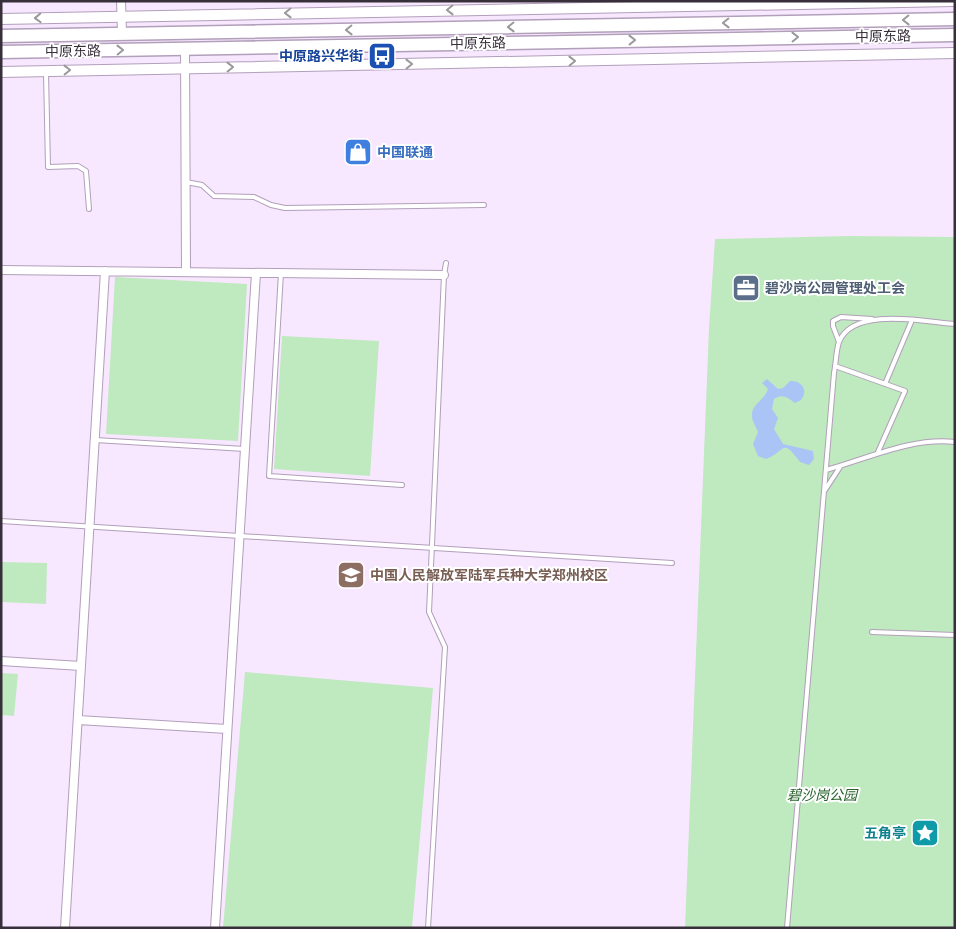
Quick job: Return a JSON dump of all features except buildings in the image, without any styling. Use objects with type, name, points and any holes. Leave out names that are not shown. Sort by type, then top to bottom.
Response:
[{"type":"main road","name":"中原东路","points":[[1,36],[955,19]]},
{"type":"main road","name":"中原东路","points":[[1,52],[955,35]]},
{"type":"street","points":[[121,1],[122,34]]},
{"type":"street","points":[[1,19],[628,4],[954,1]]},
{"type":"street","points":[[628,4],[628,25]]},
{"type":"street","points":[[185,49],[186,272]]},
{"type":"street","points":[[1,72],[955,53]]},
{"type":"street","points":[[1,270],[444,275]]},
{"type":"street","points":[[65,928],[105,271]]},
{"type":"street","points":[[215,928],[256,273]]},
{"type":"street","points":[[1,660],[81,666]]},
{"type":"street","points":[[78,720],[227,729]]},
{"type":"lane","points":[[46,71],[48,167],[82,167],[88,177],[89,210]]},
{"type":"lane","points":[[186,182],[202,185],[214,196],[254,197],[271,205],[285,208],[484,205]]},
{"type":"lane","points":[[428,928],[445,647],[429,612],[446,263]]},
{"type":"lane","points":[[281,273],[269,476],[402,485]]},
{"type":"lane","points":[[787,928],[835,366],[839,342],[833,321],[841,317],[955,324]]},
{"type":"lane","points":[[839,342],[850,330],[861,323],[876,319]]},
{"type":"lane","points":[[885,384],[912,320]]},
{"type":"lane","points":[[835,366],[905,391],[878,452]]},
{"type":"lane","points":[[95,440],[245,449]]},
{"type":"lane","points":[[826,470],[878,452],[911,445],[955,442]]},
{"type":"lane","points":[[824,492],[833,475],[841,466]]},
{"type":"lane","points":[[1,521],[672,563]]},
{"type":"lane","points":[[872,632],[955,635]]},
{"type":"green space","name":"碧沙岗公园","points":[[849,236],[955,237],[955,928],[685,928],[709,328],[715,239]]},
{"type":"green space","points":[[115,277],[247,284],[238,441],[106,434]]},
{"type":"green space","points":[[282,336],[379,341],[370,476],[274,469]]},
{"type":"green space","points":[[1,562],[47,563],[46,604],[1,602]]},
{"type":"green space","points":[[245,672],[433,688],[412,928],[223,928]]},
{"type":"green space","points":[[1,673],[18,674],[14,716],[1,715]]},
{"type":"water","points":[[767,379],[778,389],[783,388],[790,381],[797,382],[803,386],[804,393],[801,400],[795,403],[790,399],[780,396],[774,399],[772,409],[778,418],[774,429],[783,444],[813,451],[814,459],[809,465],[800,462],[786,448],[766,459],[758,456],[753,444],[758,432],[752,412],[768,389],[762,383]]},
{"type":"place","name":"中原路兴华街","points":[[382,56]]},
{"type":"place","name":"中国联通","points":[[358,152]]},
{"type":"place","name":"碧沙岗公园管理处工会","points":[[746,288]]},
{"type":"place","name":"中国人民解放军陆军兵种大学郑州校区","points":[[351,575]]},
{"type":"place","name":"五角亭","points":[[925,833]]}]
